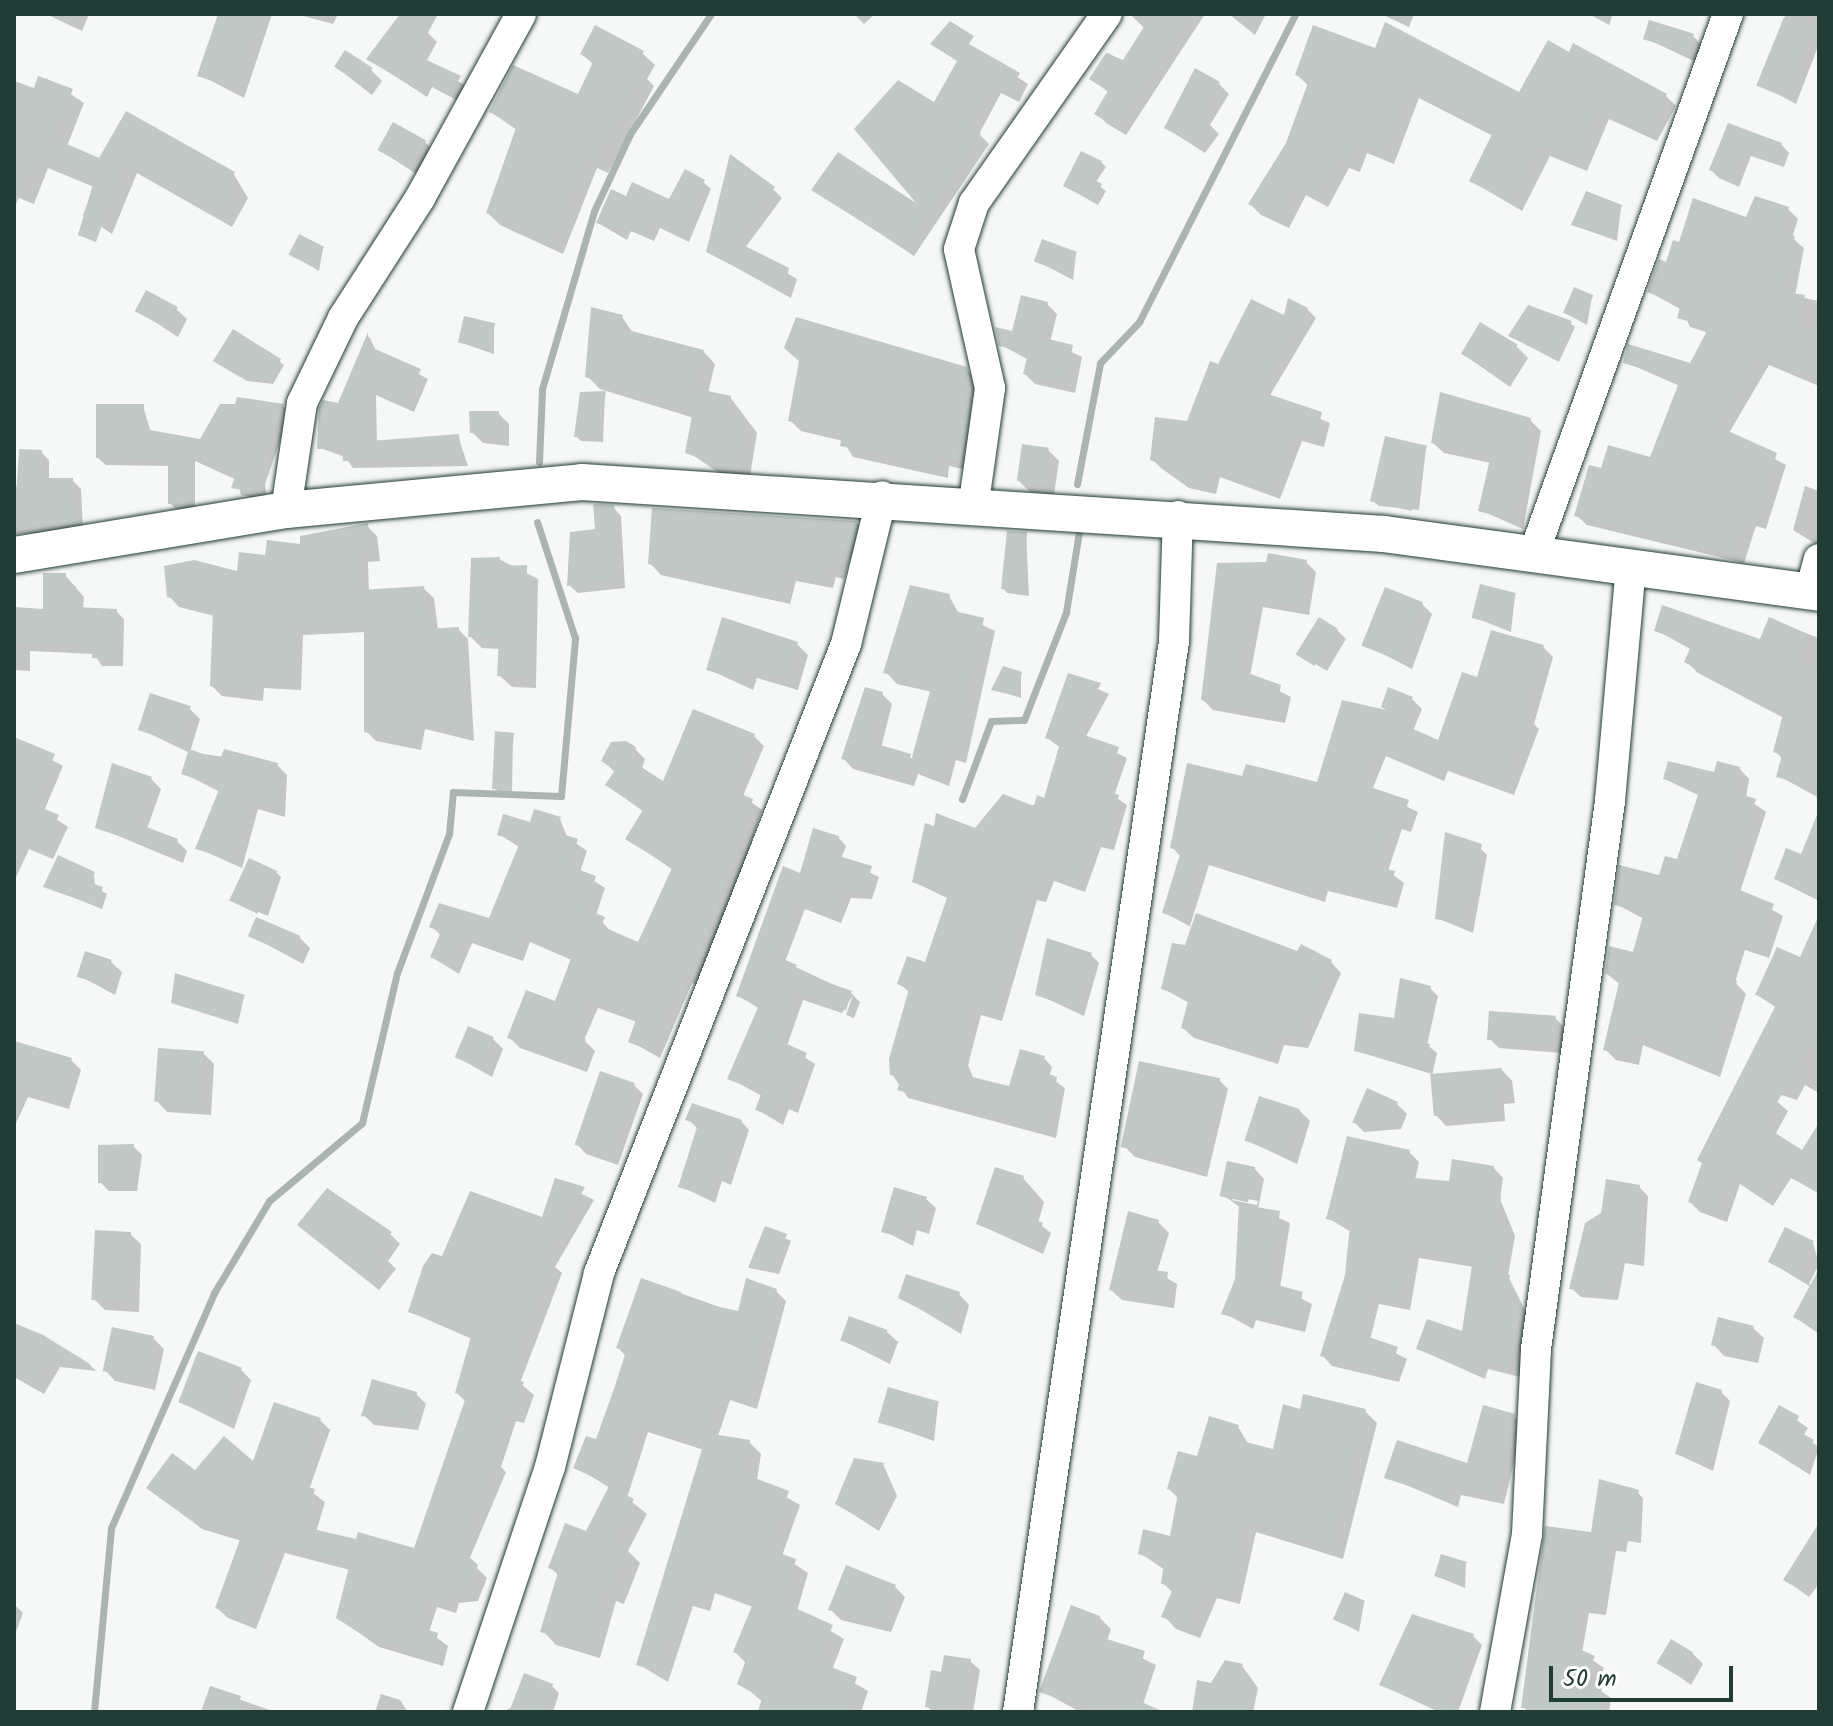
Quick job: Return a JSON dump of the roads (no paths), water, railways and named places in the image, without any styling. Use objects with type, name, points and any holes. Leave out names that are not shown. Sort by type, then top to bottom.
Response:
[{"type":"street","points":[[286,510],[302,403],[336,332],[521,14]]},
{"type":"street","points":[[974,502],[990,388],[959,249],[974,203],[1107,14]]},
{"type":"street","points":[[1535,550],[1728,14]]},
{"type":"street","points":[[14,555],[286,510],[582,482],[882,496],[1178,516],[1535,550],[1631,566],[1816,581]]},
{"type":"street","points":[[468,1712],[550,1467],[599,1273],[846,644],[882,496]]},
{"type":"street","points":[[1018,1712],[1174,641],[1178,516]]},
{"type":"street","points":[[1495,1712],[1527,1534],[1536,1349],[1610,801],[1631,566]]},
{"type":"waterway","points":[[539,462],[542,389],[594,211],[630,134],[711,14]]},
{"type":"waterway","points":[[1077,484],[1100,363],[1139,322],[1295,14]]},
{"type":"waterway","points":[[94,1712],[111,1528],[214,1293],[269,1201],[362,1123],[397,973],[449,834],[453,792],[561,796],[575,638],[537,522]]},
{"type":"waterway","points":[[962,799],[991,721],[1024,720],[1066,612],[1080,526]]}]
